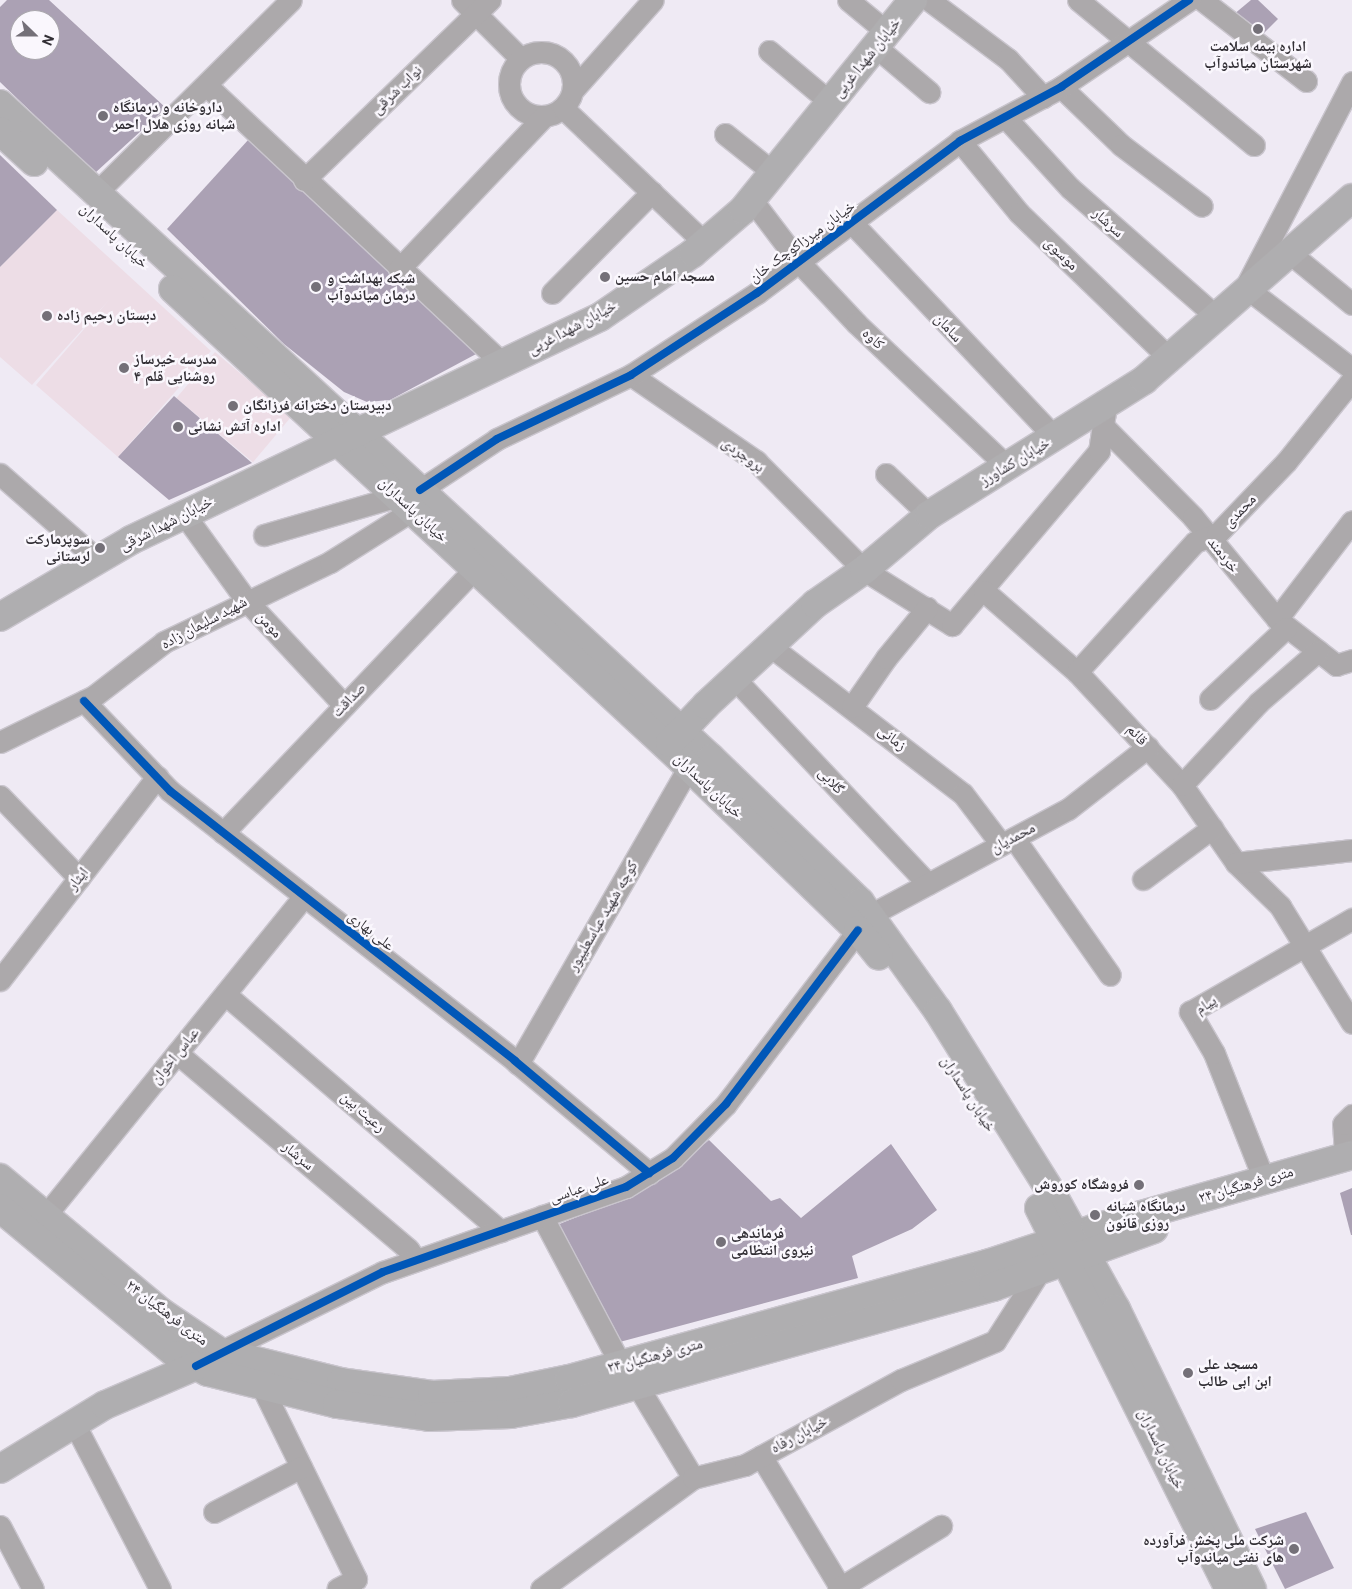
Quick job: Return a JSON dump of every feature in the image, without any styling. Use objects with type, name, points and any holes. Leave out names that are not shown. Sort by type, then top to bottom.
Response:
[{"type":"main road","name":"خیابان شهدا غربی","points":[[348,437],[504,365],[600,317],[705,243],[752,200],[913,0]]},
{"type":"main road","name":"خیابان پاسداران","points":[[0,104],[96,193],[348,437]]},
{"type":"main road","name":"خیابان پاسداران","points":[[0,131],[348,437]]},
{"type":"main road","name":"خیابان کشاورز","points":[[674,739],[734,678],[815,604],[864,570],[929,515],[1008,467],[1051,434],[1104,416],[1350,203]]},
{"type":"main road","points":[[348,437],[410,498],[674,739]]},
{"type":"main road","name":"خیابان شهدا شرقی","points":[[0,617],[98,560],[184,514],[348,437]]},
{"type":"main road","name":"خیابان پاسداران","points":[[410,498],[475,568],[674,739],[864,923],[938,1012],[1064,1252],[1229,1589]]},
{"type":"main road","name":"خیابان پاسداران","points":[[674,739],[689,767],[864,923]]},
{"type":"main road","name":"۲۴ متری فرهنگیان","points":[[1064,1252],[1264,1180],[1350,1161]]},
{"type":"main road","name":"۲۴ متری فرهنگیان","points":[[0,1178],[37,1224],[176,1355],[196,1366],[262,1387],[336,1404],[429,1417],[511,1414],[629,1375],[987,1264],[1064,1252],[1139,1233],[1350,1161]]},
{"type":"main road","name":"۲۴ متری فرهنگیان","points":[[0,1208],[37,1224],[220,1352],[341,1382],[432,1395],[510,1391],[629,1375]]},
{"type":"main road","name":"خیابان پاسداران","points":[[1064,1252],[1116,1309],[1252,1589]]},
{"type":"main road","points":[[0,1469],[105,1405],[196,1366]]},
{"type":"street","points":[[96,193],[292,0]]},
{"type":"street","points":[[399,269],[544,116],[568,99],[653,0]]},
{"type":"street","points":[[848,0],[929,92]]},
{"type":"street","points":[[929,0],[1202,206]]},
{"type":"street","points":[[1078,0],[1128,38],[1254,145]]},
{"type":"street","name":"خیابان میرزاکوچک خان","points":[[410,498],[497,439],[631,375],[799,262],[960,141],[1052,92],[1128,38],[1189,0]]},
{"type":"street","points":[[1202,0],[1306,81]]},
{"type":"street","points":[[476,4],[521,59]]},
{"type":"street","name":"نواب شرقی","points":[[304,180],[476,4]]},
{"type":"street","points":[[769,51],[831,103]]},
{"type":"street","points":[[544,116],[523,111],[510,94],[511,72],[521,59],[534,52],[555,54],[570,69],[568,99],[652,192],[705,243]]},
{"type":"street","points":[[1235,303],[1352,82]]},
{"type":"street","points":[[206,85],[304,180],[504,365]]},
{"type":"street","name":"سرشار","points":[[1006,118],[1070,188],[1235,303],[1352,369]]},
{"type":"street","points":[[725,134],[774,173]]},
{"type":"street","name":"موسوی","points":[[960,141],[1020,213],[1170,360]]},
{"type":"street","points":[[552,293],[652,192]]},
{"type":"street","name":"کاوه","points":[[752,200],[799,262],[856,323],[1008,467]]},
{"type":"street","name":"سامان","points":[[852,223],[1051,434]]},
{"type":"street","points":[[1291,254],[1352,304]]},
{"type":"street","name":"بروجردی","points":[[631,375],[756,461],[864,570]]},
{"type":"street","name":"محمدی","points":[[1077,672],[1195,542],[1217,534],[1286,462],[1352,380]]},
{"type":"street","points":[[864,570],[952,625],[984,591],[1099,451],[1104,416]]},
{"type":"street","name":"خردمند","points":[[1104,416],[1193,517],[1281,624],[1336,665],[1352,660]]},
{"type":"street","points":[[0,474],[98,560]]},
{"type":"street","points":[[886,474],[929,515]]},
{"type":"street","points":[[264,535],[410,498]]},
{"type":"street","name":"شهید سلیمان زاده","points":[[0,742],[84,701],[164,642],[246,600],[330,562],[410,498]]},
{"type":"street","name":"مومن","points":[[184,514],[246,600],[344,705]]},
{"type":"street","points":[[1210,699],[1281,624],[1352,521]]},
{"type":"street","name":"صداقت","points":[[223,833],[475,568]]},
{"type":"street","name":"قائم","points":[[984,591],[1077,672],[1182,786],[1236,863],[1280,906],[1308,948],[1352,1023]]},
{"type":"street","points":[[852,707],[927,608]]},
{"type":"street","name":"زمانی","points":[[770,646],[963,794],[1007,841],[1110,975]]},
{"type":"street","points":[[1182,786],[1259,702],[1318,652]]},
{"type":"street","name":"گلابی","points":[[734,678],[928,884]]},
{"type":"street","name":"علی بهاری","points":[[84,701],[157,777],[223,833],[518,1064],[648,1173]]},
{"type":"street","name":"محمدیان","points":[[864,923],[928,884],[1068,809],[1148,747]]},
{"type":"street","name":"کوچه شهید عباسعلیپور","points":[[518,1064],[689,767]]},
{"type":"street","name":"ایثار","points":[[0,980],[157,777]]},
{"type":"street","points":[[0,796],[79,878]]},
{"type":"street","points":[[1143,879],[1212,828]]},
{"type":"street","points":[[1236,863],[1352,850]]},
{"type":"street","name":"عباس اخوان","points":[[37,1224],[304,896]]},
{"type":"street","name":"پیام","points":[[1264,1180],[1214,1053],[1190,1012],[1308,948],[1352,919]]},
{"type":"street","name":"علی عباسی","points":[[196,1366],[220,1352],[383,1272],[626,1187],[673,1158],[726,1104],[864,923]]},
{"type":"street","name":"رعیت بین","points":[[225,994],[500,1231]]},
{"type":"street","name":"سرشار","points":[[177,1054],[408,1249],[416,1260]]},
{"type":"street","points":[[1350,1161],[1343,1124],[1352,1115]]},
{"type":"street","points":[[542,1216],[629,1375],[693,1478]]},
{"type":"street","name":"خیابان رفاه","points":[[542,1589],[693,1478],[745,1465],[901,1380],[995,1341],[1064,1252]]},
{"type":"street","points":[[262,1387],[356,1579],[337,1589]]},
{"type":"street","points":[[74,1423],[160,1589]]},
{"type":"street","points":[[761,1456],[839,1588],[941,1526]]},
{"type":"street","points":[[214,1512],[301,1467]]},
{"type":"street","points":[[0,1526],[33,1589]]},
{"type":"shaded area","points":[[57,210],[211,351],[118,457],[36,385],[109,300],[32,385],[0,357],[0,267]]},
{"type":"shaded area","name":"دبیرستان دخترانه فرزانگان","points":[[215,352],[292,416],[253,462],[176,398]]},
{"type":"building","points":[[7,0],[49,0],[60,10],[10,10],[10,60],[60,60],[60,10],[166,108],[95,173],[0,82],[0,7]]},
{"type":"building","name":"اداره بیمه سلامت شهرستان میاندوآب","points":[[1251,0],[1258,0],[1278,19],[1258,39],[1233,15]]},
{"type":"building","name":"شبکه بهداشت و درمان میاندوآب","points":[[249,139],[478,353],[390,400],[367,402],[344,392],[284,344],[167,229]]},
{"type":"building","points":[[0,155],[57,210],[0,267]]},
{"type":"building","name":"اداره آتش نشانی","points":[[174,396],[252,463],[169,500],[118,457]]},
{"type":"building","name":"فرماندهی نیروی انتظامی","points":[[709,1140],[771,1201],[780,1198],[801,1218],[891,1144],[937,1210],[912,1229],[852,1256],[858,1278],[616,1343],[552,1227],[629,1196],[666,1176]]},
{"type":"building","points":[[1352,1188],[1352,1235],[1351,1235],[1340,1193]]},
{"type":"building","name":"شرکت ملی پخش فرآورده های نفتی میاندوآب","points":[[1306,1512],[1334,1568],[1285,1589],[1255,1529]]},
{"type":"cycle path","points":[[420,490],[497,439],[631,375],[757,293],[960,141],[1061,87],[1189,0]]},
{"type":"cycle path","points":[[84,701],[170,791],[515,1061],[649,1173]]},
{"type":"cycle path","points":[[196,1366],[383,1272],[626,1187],[673,1158],[726,1104],[858,930]]},
{"type":"place","name":"اداره بیمه سلامت شهرستان میاندوآب","points":[[1258,29]]},
{"type":"place","name":"داروخانه و درمانگاه شبانه روزی هلال احمر","points":[[103,116]]},
{"type":"place","name":"مسجد امام حسین","points":[[605,277]]},
{"type":"place","name":"شبکه بهداشت و درمان میاندوآب","points":[[316,287]]},
{"type":"place","name":"دبستان رحیم زاده","points":[[47,316]]},
{"type":"place","name":"مدرسه خیرساز روشنایی قلم ۴","points":[[124,368]]},
{"type":"place","name":"دبیرستان دخترانه فرزانگان","points":[[233,406]]},
{"type":"place","name":"اداره آتش نشانی","points":[[178,427]]},
{"type":"place","name":"سوپرمارکت لرستانی","points":[[100,548]]},
{"type":"place","name":"فروشگاه کوروش","points":[[1139,1185]]},
{"type":"place","name":"درمانگاه شبانه روزی قانون","points":[[1095,1215]]},
{"type":"place","name":"فرماندهی نیروی انتظامی","points":[[721,1242]]},
{"type":"place","name":"مسجد علی ابن ابی طالب","points":[[1188,1373]]},
{"type":"place","name":"شرکت ملی پخش فرآورده های نفتی میاندوآب","points":[[1294,1549]]}]
